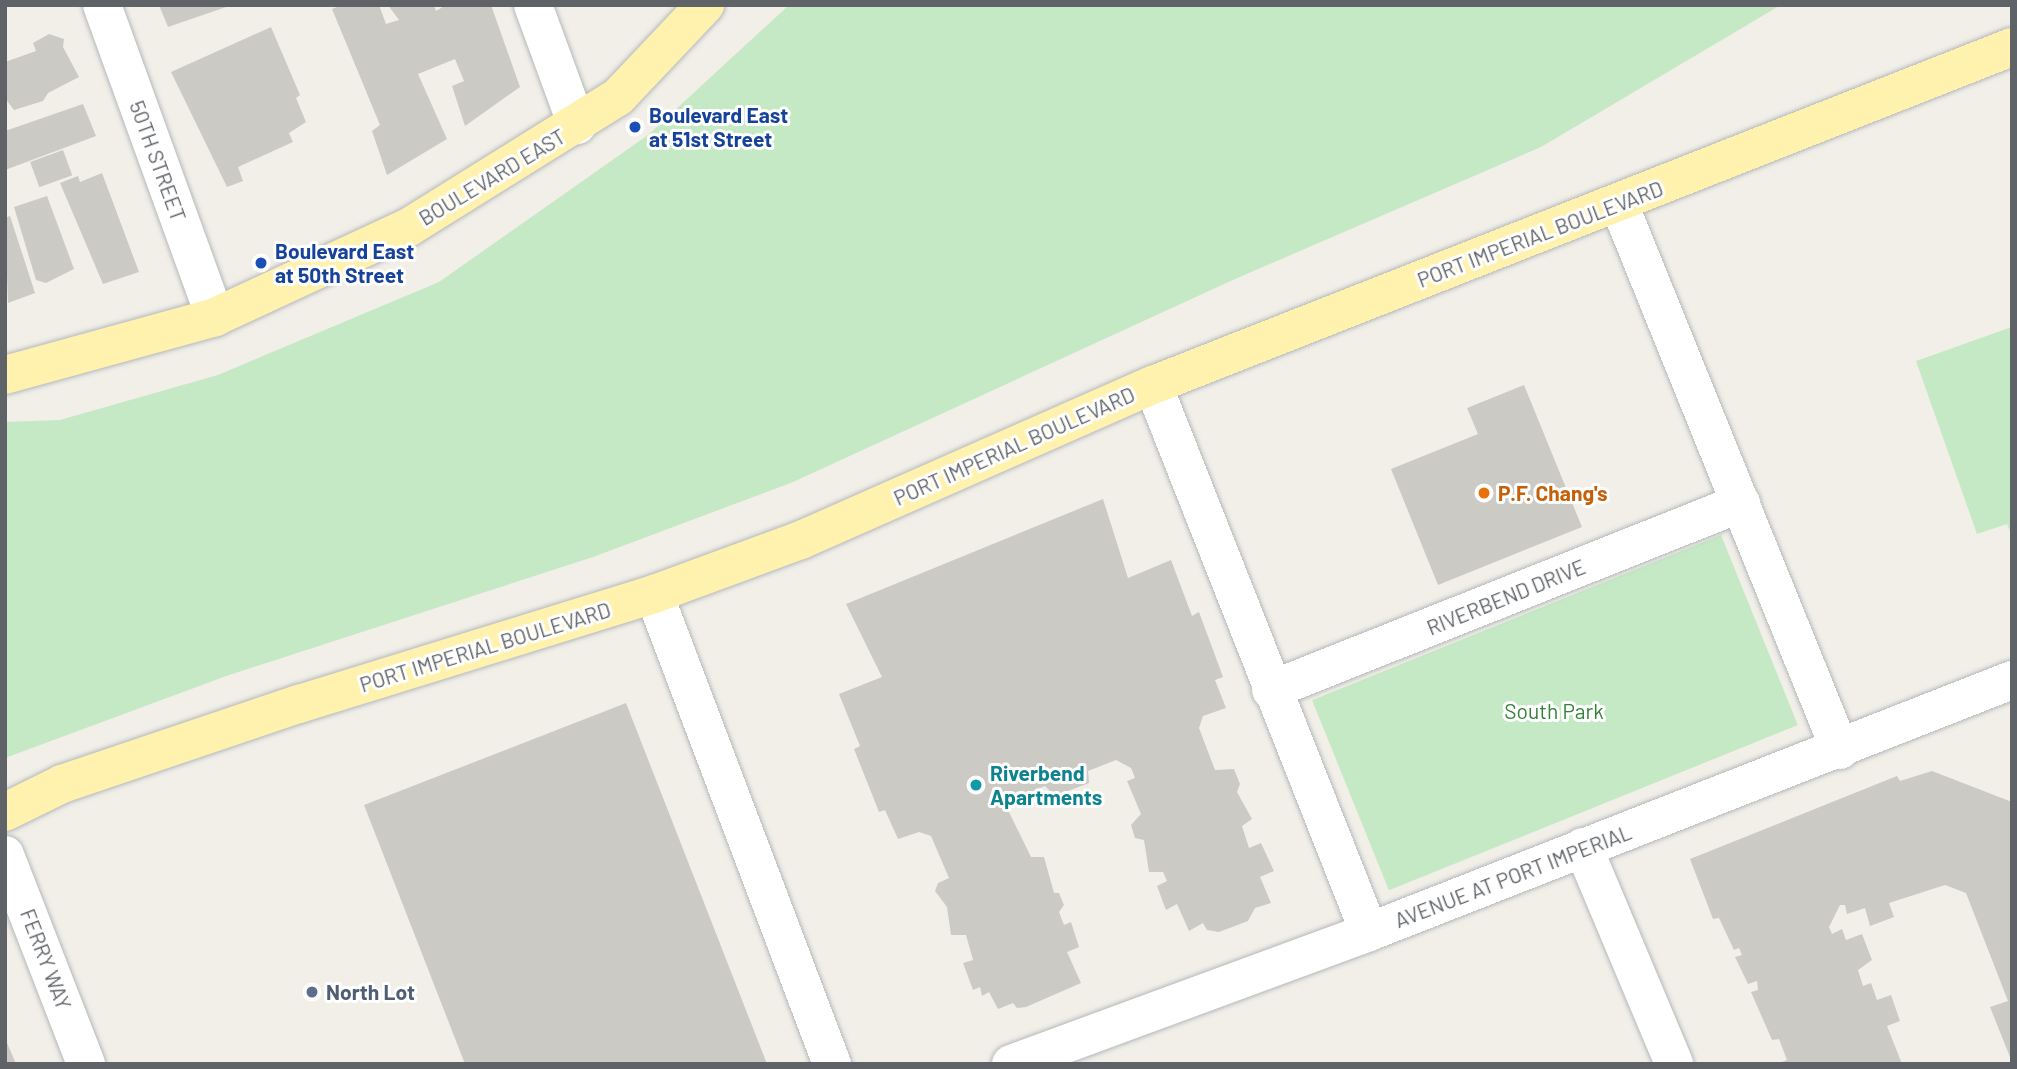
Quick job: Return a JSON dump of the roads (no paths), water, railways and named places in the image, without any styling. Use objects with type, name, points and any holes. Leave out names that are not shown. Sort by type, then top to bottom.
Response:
[{"type":"main road","name":"BOULEVARD EAST","points":[[5,375],[215,317],[409,227],[577,125],[618,97],[705,5]]},
{"type":"main road","name":"PORT IMPERIAL BOULEVARD","points":[[5,812],[62,784],[299,704],[654,594],[801,540],[1153,386],[2012,47]]},
{"type":"street","name":"50TH STREET","points":[[102,5],[215,317]]},
{"type":"street","points":[[533,5],[577,125]]},
{"type":"street","points":[[1619,204],[1840,750]]},
{"type":"street","points":[[1153,386],[1271,690],[1369,932]]},
{"type":"street","name":"RIVERBEND DRIVE","points":[[1271,690],[1741,503]]},
{"type":"street","points":[[654,594],[832,1064]]},
{"type":"street","name":"AVENUE AT PORT IMPERIAL","points":[[1011,1064],[1369,932],[1583,847],[1840,750],[2012,680]]},
{"type":"street","points":[[1583,847],[1674,1064]]},
{"type":"street","name":"FERRY WAY","points":[[5,855],[86,1064]]},
{"type":"place","name":"Boulevard East at 51st Street","points":[[635,127]]},
{"type":"place","name":"Boulevard East at 50th Street","points":[[261,263]]},
{"type":"place","name":"P.F. Chang's","points":[[1484,493]]},
{"type":"place","name":"Riverbend Apartments","points":[[976,785]]},
{"type":"place","name":"North Lot","points":[[312,992]]},
{"type":"park label","name":"South Park","points":[[1554,711]]}]
